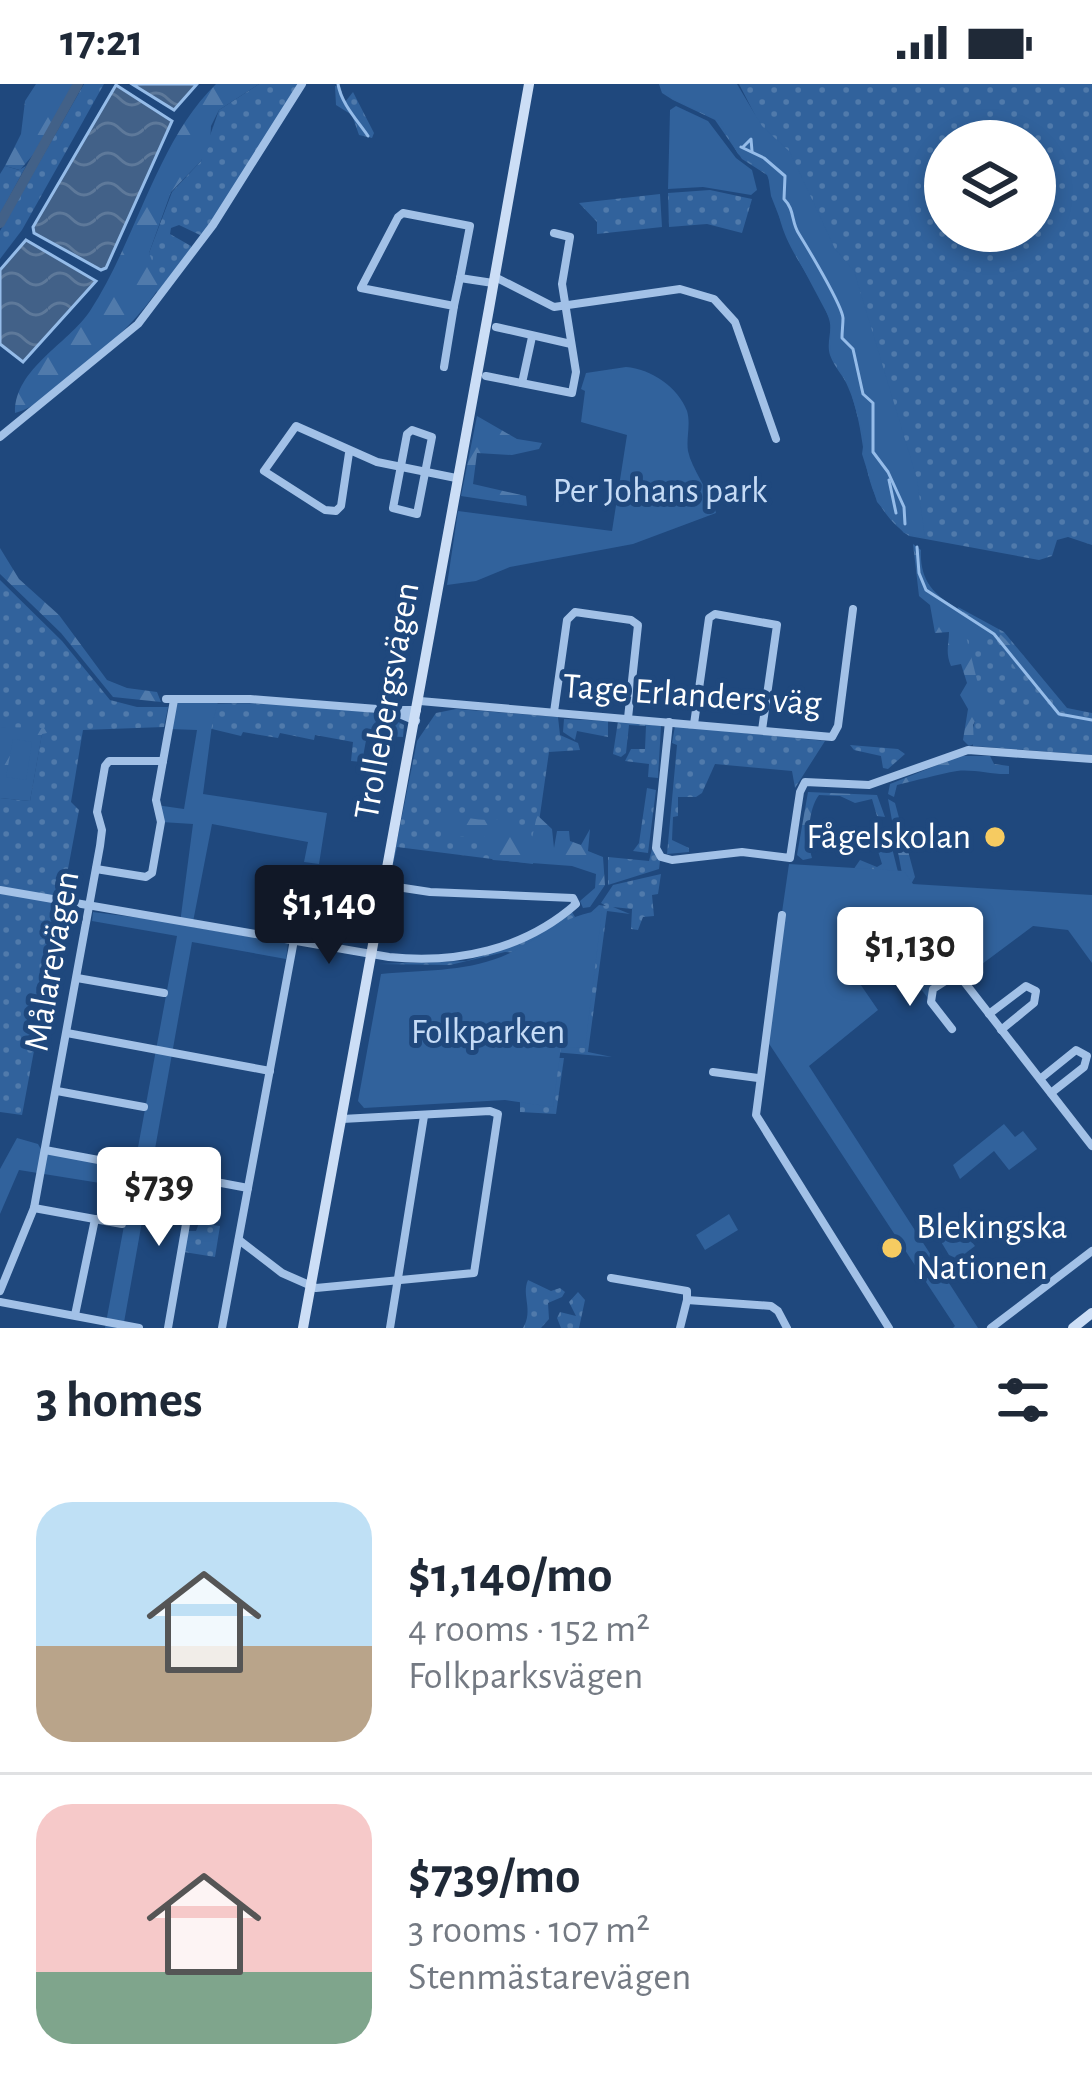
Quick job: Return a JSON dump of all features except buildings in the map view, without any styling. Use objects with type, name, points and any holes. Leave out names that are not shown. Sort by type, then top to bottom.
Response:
[{"type":"street","points":[[0,437],[138,324],[213,225],[302,84]]},
{"type":"street","name":"Trollebergsvägen","points":[[304,1328],[529,84]]},
{"type":"street","points":[[444,368],[470,226],[403,213],[364,290],[454,306]]},
{"type":"street","points":[[486,376],[572,394],[576,372],[562,284],[570,237],[554,233]]},
{"type":"street","points":[[460,278],[566,307],[680,289],[714,299],[735,322],[776,439]]},
{"type":"street","points":[[496,327],[571,344]]},
{"type":"street","points":[[522,383],[532,337]]},
{"type":"street","points":[[349,453],[341,506],[336,511],[325,510],[264,471],[296,426],[349,453],[456,478]]},
{"type":"street","points":[[415,430],[432,437],[418,514],[394,508],[400,468],[407,434],[415,430]]},
{"type":"street","name":"Tage Erlanders väg","points":[[163,761],[170,699],[554,712],[835,735],[854,609]]},
{"type":"street","points":[[554,712],[566,620],[575,612],[638,625],[628,718]]},
{"type":"street","points":[[694,724],[710,618],[715,614],[777,625],[762,730]]},
{"type":"street","points":[[669,722],[656,844],[664,859],[742,852],[790,858],[805,782],[869,784],[968,750],[1092,759]]},
{"type":"street","name":"Målarevägen","points":[[0,1291],[34,1208],[96,869],[105,766],[110,761],[163,761]]},
{"type":"street","points":[[96,869],[146,877],[152,873],[160,829],[155,808],[163,761]]},
{"type":"street","points":[[0,890],[433,961],[474,956],[515,941],[572,909],[576,902],[384,885]]},
{"type":"street","points":[[782,915],[755,1103],[761,1127],[889,1328]]},
{"type":"street","points":[[222,1328],[294,940]]},
{"type":"street","points":[[952,1029],[931,1002],[937,985],[958,976],[1091,1144]]},
{"type":"street","points":[[76,978],[164,993]]},
{"type":"street","points":[[989,1014],[1026,986],[1036,992],[1034,1003],[1001,1030]]},
{"type":"street","points":[[67,1033],[270,1071]]},
{"type":"street","points":[[1040,1079],[1076,1051],[1087,1056],[1084,1067],[1051,1094]]},
{"type":"street","points":[[713,1072],[758,1078]]},
{"type":"street","points":[[57,1091],[144,1107]]},
{"type":"street","points":[[239,1240],[282,1274],[311,1287],[469,1275],[479,1262],[498,1114],[342,1119]]},
{"type":"street","points":[[390,1328],[424,1116]]},
{"type":"street","points":[[45,1150],[248,1188]]},
{"type":"street","points":[[168,1328],[194,1178]]},
{"type":"street","points":[[34,1208],[122,1224]]},
{"type":"street","points":[[75,1315],[94,1219]]},
{"type":"street","points":[[991,1328],[1092,1251]]},
{"type":"street","points":[[611,1278],[687,1291],[680,1328]]},
{"type":"street","points":[[687,1300],[771,1306],[787,1328]]},
{"type":"street","points":[[0,1302],[139,1328]]},
{"type":"street","points":[[1073,1328],[1092,1313]]},
{"type":"green space","points":[[36,84],[74,84],[38,149],[20,170],[5,166],[21,134],[25,101]]},
{"type":"green space","points":[[84,84],[104,84],[22,230],[0,259],[0,231]]},
{"type":"green space","points":[[216,84],[259,84],[219,110],[201,161],[171,192],[149,253],[161,283],[152,298],[118,337],[72,377],[15,413],[17,397],[32,370],[90,311],[162,162]]},
{"type":"green space","points":[[259,84],[299,84],[205,232],[200,235],[179,225],[171,228],[170,234],[191,246],[191,252],[157,294],[149,253],[172,192],[201,161],[219,110]]},
{"type":"green space","points":[[659,84],[729,84],[747,120],[755,115],[739,84],[1092,84],[1092,545],[1068,537],[1057,540],[1052,556],[1039,560],[909,536],[891,520],[871,486],[855,407],[830,355],[829,319],[786,237],[767,175],[742,159],[715,120],[662,93]]},
{"type":"green space","points":[[659,84],[737,84],[762,126],[790,152],[835,249],[854,271],[917,479],[925,538],[904,533],[877,502],[850,389],[830,353],[831,321],[789,242],[768,175],[738,154],[719,121],[672,99]]},
{"type":"green space","points":[[335,86],[340,86],[345,102],[353,92],[374,133],[372,138],[359,135],[352,115],[336,105]]},
{"type":"green space","points":[[676,106],[708,121],[736,158],[752,170],[757,190],[751,195],[703,187],[668,189],[670,110]]},
{"type":"green space","points":[[5,166],[19,170],[26,166],[0,214],[0,174]]},
{"type":"green space","points":[[710,190],[752,199],[742,233],[707,224],[669,227],[668,193]]},
{"type":"green space","points":[[660,194],[662,227],[597,234],[597,222],[579,203]]},
{"type":"green space","name":"Per Johans park","points":[[626,367],[662,381],[683,402],[690,458],[716,513],[633,544],[510,567],[476,581],[447,585],[458,511],[612,531],[627,435],[581,422],[585,391],[581,389],[586,373]]},
{"type":"green space","points":[[477,416],[517,439],[542,443],[539,449],[512,455],[477,453],[473,484],[526,496],[527,506],[461,496]]},
{"type":"green space","points":[[913,544],[921,550],[922,568],[936,593],[1001,635],[1024,666],[1021,671],[1016,669],[996,640],[969,631],[966,636],[981,710],[973,725],[974,744],[969,746],[963,740],[968,709],[960,695],[967,683],[961,664],[951,666],[949,661],[949,632],[935,633],[930,605],[919,596]]},
{"type":"green space","points":[[0,548],[19,579],[59,615],[107,680],[157,692],[161,702],[113,697],[61,633],[0,574]]},
{"type":"green space","points":[[0,580],[62,641],[110,700],[137,707],[168,707],[164,727],[83,730],[71,802],[79,810],[22,1115],[0,1112],[0,798],[30,801],[42,733],[0,727]]},
{"type":"green space","points":[[958,607],[1004,632],[1067,708],[1092,713],[1092,755],[973,746],[980,704]]},
{"type":"green space","points":[[219,698],[203,794],[327,813],[319,864],[304,862],[308,842],[212,824],[192,927],[288,943],[286,959],[192,942],[123,1328],[105,1328],[131,1188],[19,1170],[0,1214],[0,1169],[17,1138],[38,1144],[43,1153],[134,1169],[177,936],[92,921],[93,912],[180,923],[193,824],[161,822],[156,805],[184,809],[197,730],[169,729],[174,700]]},
{"type":"green space","points":[[179,704],[296,704],[358,710],[404,725],[403,737],[367,735],[362,762],[351,761],[353,742],[315,735],[314,740],[280,733],[278,738],[173,728]]},
{"type":"green space","points":[[456,709],[558,717],[560,735],[578,743],[580,750],[549,752],[533,864],[397,847],[389,881],[417,741],[436,713]]},
{"type":"green space","points":[[564,719],[608,721],[608,737],[577,731],[575,740],[563,732]]},
{"type":"green space","points":[[618,721],[661,726],[658,778],[648,777],[649,764],[625,761],[631,749],[645,749],[646,726],[629,725],[626,753],[621,757],[613,754]]},
{"type":"green space","points":[[675,726],[825,741],[795,788],[792,771],[715,764],[702,793],[678,797],[672,840],[689,852],[667,854]]},
{"type":"green space","points":[[0,727],[44,728],[47,733],[42,734],[30,801],[0,798]]},
{"type":"green space","points":[[13,739],[32,742],[26,780],[6,777]]},
{"type":"green space","points":[[850,745],[898,749],[905,754],[888,769],[883,768],[881,756]]},
{"type":"green space","points":[[960,756],[990,756],[994,764],[1009,766],[1009,774],[957,771],[897,785],[894,797],[888,794],[890,784]]},
{"type":"green space","points":[[647,788],[656,790],[648,853],[633,851],[639,843]]},
{"type":"green space","points":[[808,792],[877,795],[885,817],[877,816],[872,799],[855,803],[819,795],[810,825],[812,858],[803,860],[797,855]]},
{"type":"green space","points":[[888,799],[895,803],[915,877],[910,886],[903,879]]},
{"type":"green space","points":[[537,815],[552,829],[554,848],[557,831],[569,831],[570,841],[581,845],[590,829],[588,851],[603,857],[605,885],[590,907],[583,908],[580,901],[595,888],[596,874],[572,866],[493,860],[484,836],[449,837],[436,820],[502,818],[531,843]]},
{"type":"green space","points":[[889,836],[900,880],[853,870],[860,860],[877,867],[882,864],[878,851],[882,837]]},
{"type":"green space","points":[[652,849],[659,869],[608,885],[608,857],[649,861]]},
{"type":"green space","points":[[789,864],[904,871],[913,884],[1092,895],[1092,963],[1068,930],[1033,926],[962,979],[958,976],[937,985],[931,1002],[899,961],[898,953],[874,961],[854,975],[878,1010],[809,1066],[978,1328],[953,1328],[764,1036]]},
{"type":"green space","points":[[661,874],[658,894],[652,895],[654,916],[643,917],[638,930],[631,929],[632,909],[613,907],[630,914],[607,911],[588,1052],[612,1057],[553,1052],[587,916],[599,905],[606,906],[601,903],[613,885]]},
{"type":"green space","name":"Folkparken","points":[[602,911],[585,1048],[561,1047],[553,1107],[505,1100],[364,1108],[358,1101],[381,974],[487,962],[575,917]]},
{"type":"green space","points":[[572,912],[575,917],[520,953],[450,965],[379,964],[466,961],[510,947]]},
{"type":"green space","points":[[564,1058],[556,1114],[520,1112],[520,1100]]},
{"type":"green space","points":[[1004,1124],[1015,1137],[1023,1131],[1037,1149],[1009,1170],[994,1151],[960,1179],[953,1165]]},
{"type":"green space","points":[[729,1214],[738,1230],[705,1250],[696,1235]]},
{"type":"green space","points":[[952,1217],[975,1246],[958,1259],[949,1255],[934,1230]]},
{"type":"green space","points":[[199,1223],[220,1226],[215,1257],[184,1252],[188,1231],[196,1231]]},
{"type":"green space","points":[[528,1280],[565,1292],[548,1303],[549,1319],[541,1328],[523,1328]]},
{"type":"green space","points":[[578,1292],[585,1300],[579,1328],[561,1328],[560,1312],[576,1316],[569,1302]]},
{"type":"water","points":[[132,84],[197,84],[174,110]]},
{"type":"water","points":[[116,85],[172,121],[106,268],[101,270],[34,233],[33,227]]},
{"type":"water","points":[[26,240],[96,281],[23,362],[0,344],[0,270]]},
{"type":"waterway","points":[[0,223],[78,84]]},
{"type":"waterway","points":[[338,84],[368,136]]},
{"type":"waterway","points":[[743,147],[751,139],[752,151]]},
{"type":"waterway","points":[[741,147],[785,176],[784,199],[837,301],[843,318],[842,338],[853,349],[863,394],[873,403],[873,452],[904,507],[905,524]]},
{"type":"waterway","points":[[889,480],[896,513]]},
{"type":"waterway","points":[[917,547],[926,590],[994,634],[1059,714],[1092,720]]},
{"type":"place","name":"Fågelskolan","points":[[995,837]]},
{"type":"place","name":"Blekingska Nationen","points":[[892,1248]]}]
